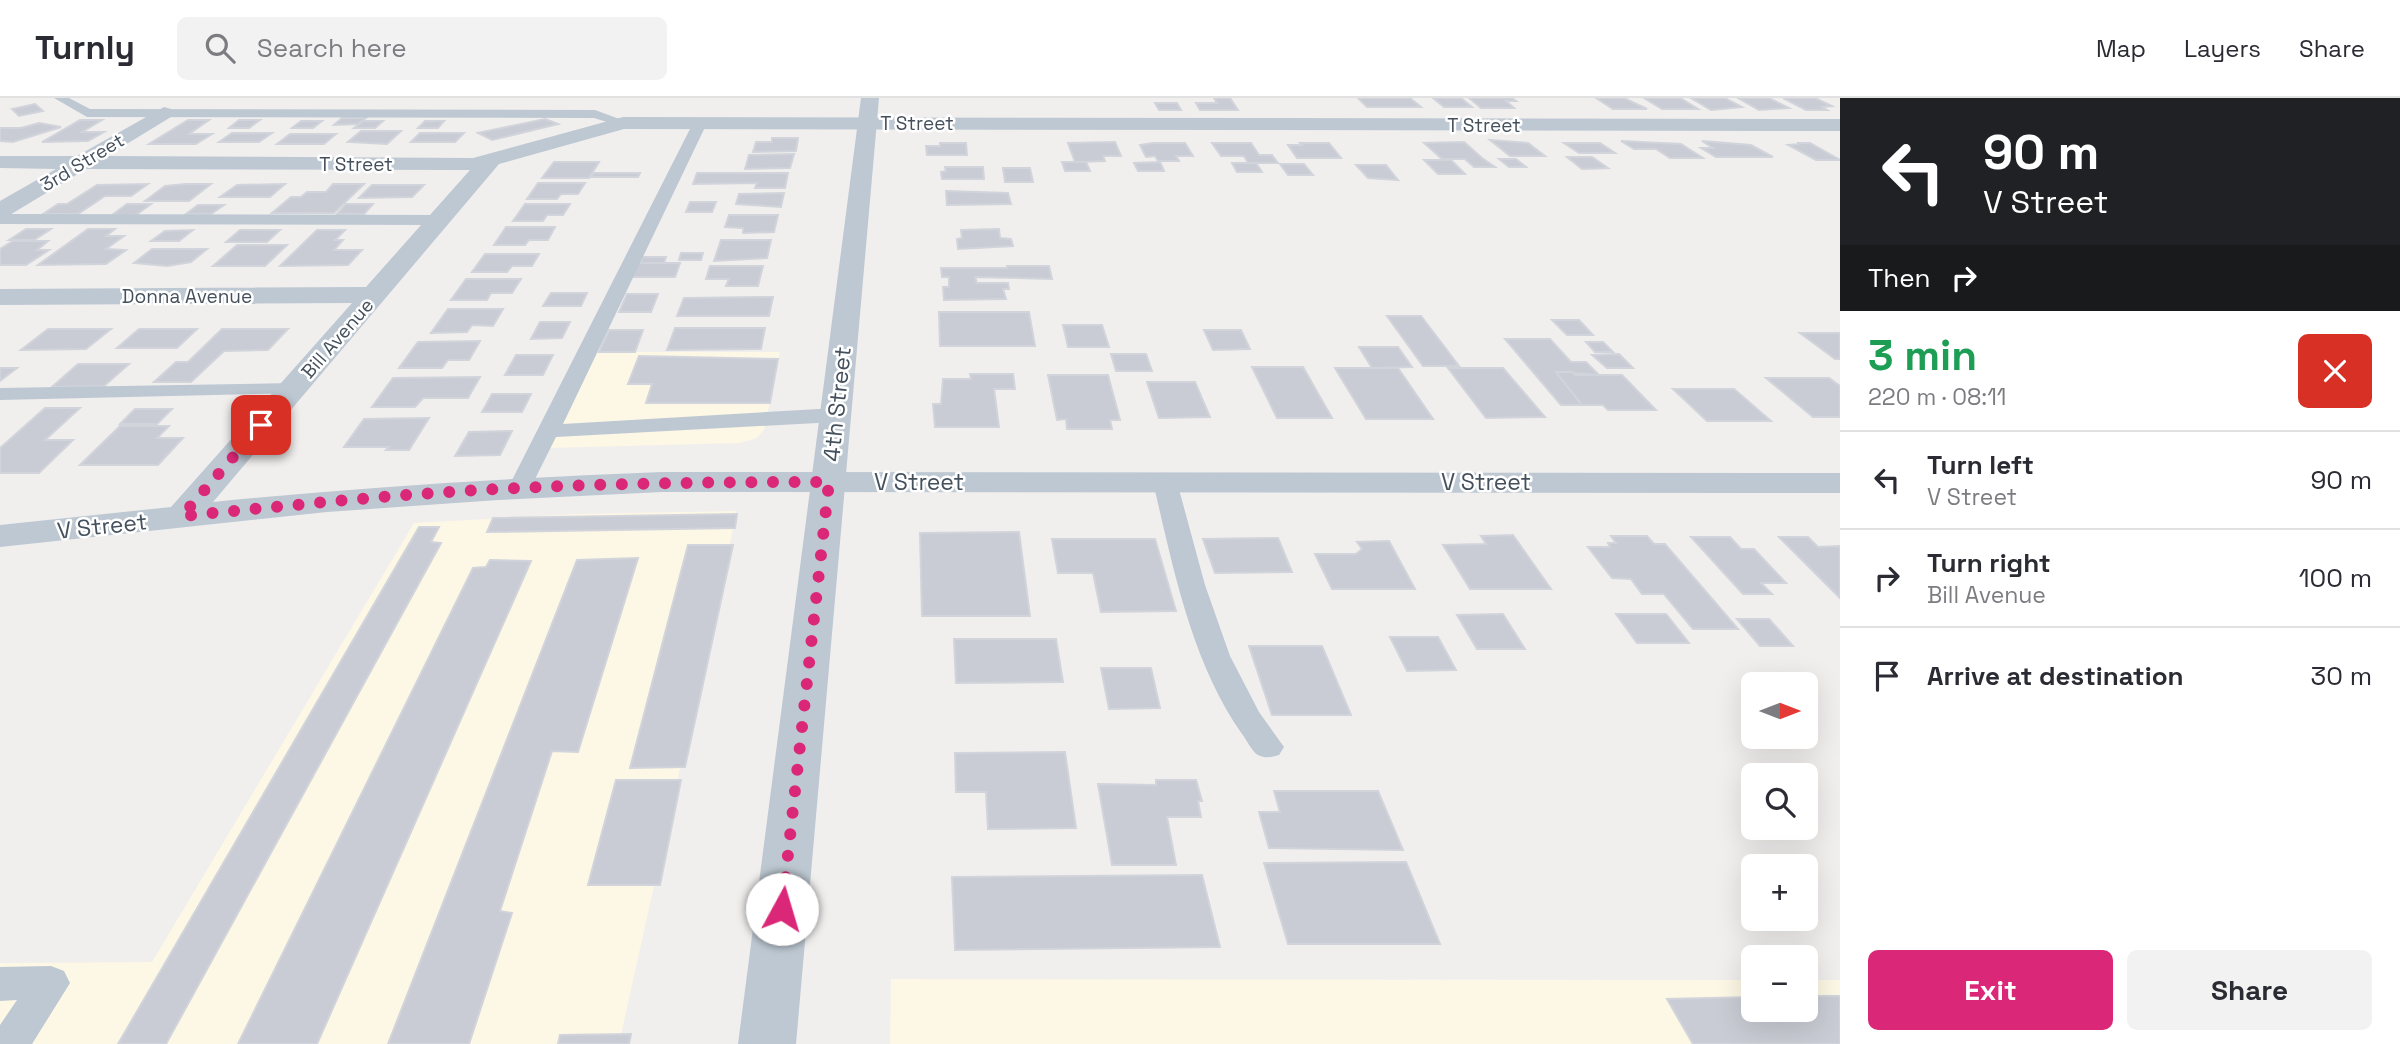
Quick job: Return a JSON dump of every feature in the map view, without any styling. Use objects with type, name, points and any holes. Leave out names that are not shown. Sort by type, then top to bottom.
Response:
[{"type":"street","points":[[1565,105],[1594,125]]},
{"type":"street","name":"T Street","points":[[0,162],[474,164],[623,122],[699,122],[869,110],[1594,125],[1840,125]]},
{"type":"street","name":"4th Street","points":[[776,1043],[829,482],[869,110]]},
{"type":"street","name":"3rd Street","points":[[0,211],[164,113]]},
{"type":"street","name":"Bill Avenue","points":[[182,516],[492,159]]},
{"type":"street","name":"Donna Avenue","points":[[0,297],[374,295]]},
{"type":"street","name":"V Street","points":[[0,536],[327,501],[662,482],[1840,483]]},
{"type":"lane","points":[[60,98],[87,113],[595,114],[623,122]]},
{"type":"lane","points":[[520,488],[699,122]]},
{"type":"lane","points":[[0,219],[439,220]]},
{"type":"lane","points":[[0,394],[293,389]]},
{"type":"lane","points":[[548,431],[836,415]]},
{"type":"lane","points":[[1165,482],[1193,591],[1230,687],[1251,727],[1268,747]]},
{"type":"lane","points":[[0,984],[51,983],[10,1044]]},
{"type":"shaded area","points":[[595,352],[780,352],[764,430],[757,438],[740,443],[549,448]]},
{"type":"shaded area","points":[[737,511],[619,1044],[0,1044],[0,963],[152,962],[414,523],[579,514]]},
{"type":"shaded area","points":[[891,979],[1741,980],[1741,1022],[1818,1022],[1818,980],[1840,980],[1840,1044],[890,1044]]},
{"type":"building","points":[[1214,98],[1230,98],[1238,110],[1200,110],[1196,103],[1217,103]]},
{"type":"building","points":[[1358,98],[1410,98],[1421,107],[1367,107]]},
{"type":"building","points":[[1433,98],[1461,98],[1472,107],[1444,107]]},
{"type":"building","points":[[1469,98],[1512,98],[1516,101],[1506,101],[1514,108],[1481,108]]},
{"type":"building","points":[[1596,98],[1624,98],[1647,109],[1613,109]]},
{"type":"building","points":[[1644,98],[1680,98],[1698,109],[1662,109]]},
{"type":"building","points":[[1691,98],[1725,98],[1742,107],[1711,110]]},
{"type":"building","points":[[1738,98],[1769,98],[1789,108],[1759,110]]},
{"type":"building","points":[[1783,98],[1815,98],[1832,106],[1822,107],[1827,110],[1806,110]]},
{"type":"building","points":[[1155,103],[1177,103],[1181,110],[1159,110]]},
{"type":"building","points":[[35,104],[43,111],[19,116],[12,109]]},
{"type":"building","points":[[342,118],[366,118],[358,124],[334,125]]},
{"type":"building","points":[[545,119],[558,124],[492,140],[478,133]]},
{"type":"building","points":[[80,120],[102,120],[82,132],[104,132],[88,141],[42,142]]},
{"type":"building","points":[[188,120],[209,120],[189,134],[212,134],[196,144],[149,144]]},
{"type":"building","points":[[239,120],[260,120],[249,128],[229,128]]},
{"type":"building","points":[[301,121],[322,121],[313,128],[292,128]]},
{"type":"building","points":[[363,121],[383,121],[375,128],[354,128]]},
{"type":"building","points":[[425,121],[444,121],[438,128],[418,128]]},
{"type":"building","points":[[39,123],[61,127],[13,142],[0,141],[0,128],[21,128]]},
{"type":"building","points":[[361,131],[401,131],[387,144],[348,142]]},
{"type":"building","points":[[232,133],[272,133],[259,142],[219,142]]},
{"type":"building","points":[[420,133],[464,133],[455,142],[411,142]]},
{"type":"building","points":[[290,134],[336,134],[324,144],[277,144]]},
{"type":"building","points":[[772,138],[798,138],[796,151],[753,152],[756,142],[772,142]]},
{"type":"building","points":[[1490,140],[1528,143],[1545,156],[1510,156]]},
{"type":"building","points":[[1621,141],[1681,144],[1703,158],[1670,158],[1656,149],[1634,149]]},
{"type":"building","points":[[1702,141],[1751,145],[1773,157],[1716,157],[1701,148],[1713,148]]},
{"type":"building","points":[[1115,142],[1121,156],[1103,156],[1105,161],[1075,162],[1068,143]]},
{"type":"building","points":[[1464,142],[1495,167],[1474,167],[1465,159],[1442,159],[1424,143]]},
{"type":"building","points":[[940,143],[966,143],[967,155],[927,155],[926,146],[940,146]]},
{"type":"building","points":[[1185,143],[1193,156],[1176,156],[1179,161],[1158,161],[1155,156],[1146,157],[1140,145]]},
{"type":"building","points":[[1212,143],[1251,143],[1259,155],[1272,155],[1278,163],[1248,163],[1244,156],[1221,156]]},
{"type":"building","points":[[1300,143],[1329,143],[1341,158],[1297,158],[1288,145],[1302,145]]},
{"type":"building","points":[[1564,143],[1600,143],[1615,153],[1579,153]]},
{"type":"building","points":[[1797,143],[1810,143],[1840,160],[1816,160],[1788,145],[1800,144]]},
{"type":"building","points":[[794,154],[790,168],[745,169],[749,155]]},
{"type":"building","points":[[1567,157],[1592,157],[1608,168],[1582,169]]},
{"type":"building","points":[[1499,159],[1516,159],[1526,167],[1509,167]]},
{"type":"building","points":[[1424,160],[1451,160],[1465,174],[1438,174]]},
{"type":"building","points":[[554,162],[599,162],[589,178],[542,178]]},
{"type":"building","points":[[1062,162],[1086,162],[1090,171],[1065,171]]},
{"type":"building","points":[[1160,162],[1164,171],[1138,171],[1134,163]]},
{"type":"building","points":[[1232,163],[1256,163],[1262,172],[1237,172]]},
{"type":"building","points":[[1280,164],[1304,164],[1313,175],[1288,175]]},
{"type":"building","points":[[1356,165],[1386,165],[1398,180],[1368,178]]},
{"type":"building","points":[[945,167],[983,167],[984,179],[942,179],[941,172],[946,171]]},
{"type":"building","points":[[1003,168],[1030,168],[1033,182],[1005,182]]},
{"type":"building","points":[[594,173],[640,173],[638,177],[591,177]]},
{"type":"building","points":[[697,173],[788,173],[785,188],[755,188],[757,183],[693,184]]},
{"type":"building","points":[[538,183],[585,183],[578,194],[561,194],[557,199],[527,199]]},
{"type":"building","points":[[148,184],[131,196],[105,196],[78,214],[43,214],[58,204],[67,204],[97,185]]},
{"type":"building","points":[[211,184],[189,201],[145,201],[165,186]]},
{"type":"building","points":[[285,184],[270,197],[220,197],[237,185]]},
{"type":"building","points":[[333,184],[364,184],[334,213],[272,213],[291,197],[301,197],[307,192],[326,192]]},
{"type":"building","points":[[372,185],[424,185],[412,197],[359,198]]},
{"type":"building","points":[[946,191],[1008,193],[1011,204],[947,205]]},
{"type":"building","points":[[784,193],[781,207],[736,204],[739,194]]},
{"type":"building","points":[[690,202],[716,202],[712,212],[686,212]]},
{"type":"building","points":[[127,204],[151,204],[136,215],[112,215]]},
{"type":"building","points":[[346,204],[373,204],[364,214],[337,214]]},
{"type":"building","points":[[525,204],[570,204],[563,215],[547,215],[543,221],[513,221]]},
{"type":"building","points":[[198,205],[224,205],[211,214],[186,214]]},
{"type":"building","points":[[729,215],[778,215],[774,232],[743,233],[743,228],[725,227]]},
{"type":"building","points":[[506,227],[555,227],[548,240],[529,240],[525,245],[494,245]]},
{"type":"building","points":[[26,229],[51,229],[34,240],[9,240]]},
{"type":"building","points":[[88,229],[115,229],[106,236],[124,236],[106,249],[126,250],[106,264],[38,265]]},
{"type":"building","points":[[999,229],[1000,238],[1011,239],[1013,246],[958,249],[957,239],[962,238],[961,230]]},
{"type":"building","points":[[193,230],[179,241],[151,241],[165,231]]},
{"type":"building","points":[[240,230],[280,230],[267,242],[226,242]]},
{"type":"building","points":[[317,230],[345,230],[335,240],[343,240],[334,250],[362,250],[348,265],[280,266]]},
{"type":"building","points":[[721,240],[771,240],[767,258],[714,261]]},
{"type":"building","points":[[13,241],[48,241],[37,250],[49,250],[26,265],[0,265],[0,249]]},
{"type":"building","points":[[237,245],[287,245],[265,266],[213,266]]},
{"type":"building","points":[[152,249],[207,249],[191,262],[167,266],[134,263]]},
{"type":"building","points":[[681,253],[703,253],[701,260],[679,260]]},
{"type":"building","points":[[485,254],[539,254],[532,266],[512,266],[507,272],[472,272]]},
{"type":"building","points":[[643,257],[666,257],[664,263],[641,263]]},
{"type":"building","points":[[638,263],[680,263],[675,277],[631,277]]},
{"type":"building","points":[[710,266],[763,266],[758,286],[726,286],[729,279],[706,279]]},
{"type":"building","points":[[1049,266],[1052,279],[975,277],[977,283],[1008,283],[1009,289],[1003,289],[1006,299],[944,300],[943,287],[949,287],[949,277],[942,277],[941,268]]},
{"type":"building","points":[[466,279],[521,279],[512,293],[491,293],[487,300],[451,300]]},
{"type":"building","points":[[551,293],[587,293],[581,306],[543,306]]},
{"type":"building","points":[[627,294],[658,294],[651,312],[619,312]]},
{"type":"building","points":[[773,297],[769,316],[677,316],[684,298]]},
{"type":"building","points":[[448,309],[503,309],[493,326],[472,325],[467,332],[431,333]]},
{"type":"building","points":[[939,312],[1029,312],[1035,346],[940,346]]},
{"type":"building","points":[[1387,316],[1421,316],[1459,366],[1423,366]]},
{"type":"building","points":[[1552,320],[1579,320],[1593,335],[1567,335]]},
{"type":"building","points":[[540,322],[570,322],[562,338],[531,339]]},
{"type":"building","points":[[1063,325],[1102,325],[1109,347],[1068,347]]},
{"type":"building","points":[[675,328],[765,328],[761,349],[667,350]]},
{"type":"building","points":[[48,329],[111,329],[86,349],[21,350]]},
{"type":"building","points":[[139,329],[197,329],[177,348],[117,348]]},
{"type":"building","points":[[222,329],[288,329],[268,350],[224,351],[191,382],[154,382],[176,362],[188,362]]},
{"type":"building","points":[[609,330],[643,330],[635,352],[599,352]]},
{"type":"building","points":[[1204,330],[1241,330],[1250,349],[1213,350]]},
{"type":"building","points":[[1800,333],[1840,333],[1840,359],[1835,359]]},
{"type":"building","points":[[1505,339],[1550,339],[1571,362],[1586,362],[1599,375],[1556,372],[1582,405],[1561,405]]},
{"type":"building","points":[[480,341],[469,360],[448,360],[442,368],[399,368],[418,342]]},
{"type":"building","points":[[1586,342],[1603,342],[1613,352],[1595,352]]},
{"type":"building","points":[[1359,347],[1398,347],[1412,367],[1372,368]]},
{"type":"building","points":[[1111,354],[1146,354],[1152,371],[1116,371]]},
{"type":"building","points":[[1619,354],[1633,368],[1607,368],[1592,355]]},
{"type":"building","points":[[516,355],[553,355],[543,375],[505,375]]},
{"type":"building","points":[[639,356],[778,359],[770,403],[646,403],[652,384],[628,384]]},
{"type":"building","points":[[78,364],[129,364],[104,386],[52,387]]},
{"type":"building","points":[[1252,367],[1303,367],[1332,418],[1277,418]]},
{"type":"building","points":[[0,368],[17,368],[0,381]]},
{"type":"building","points":[[1335,368],[1398,368],[1433,419],[1366,419]]},
{"type":"building","points":[[1448,368],[1503,368],[1545,417],[1486,418]]},
{"type":"building","points":[[1556,372],[1572,372],[1575,375],[1622,375],[1656,410],[1608,410],[1603,405],[1582,405]]},
{"type":"building","points":[[970,374],[1013,374],[1015,389],[994,389],[999,427],[935,427],[933,404],[941,404],[943,379],[971,379]]},
{"type":"building","points":[[1048,375],[1108,375],[1120,420],[1110,420],[1112,429],[1067,429],[1066,419],[1057,420]]},
{"type":"building","points":[[480,377],[468,398],[423,398],[415,407],[372,407],[393,378]]},
{"type":"building","points":[[1766,378],[1829,378],[1840,386],[1840,417],[1813,417]]},
{"type":"building","points":[[1147,382],[1195,382],[1210,417],[1159,418]]},
{"type":"building","points":[[1673,389],[1734,389],[1771,421],[1707,421]]},
{"type":"building","points":[[492,394],[531,394],[522,412],[482,412]]},
{"type":"building","points":[[45,408],[80,408],[45,440],[73,440],[39,473],[0,473],[0,448]]},
{"type":"building","points":[[135,409],[172,409],[157,424],[120,424]]},
{"type":"building","points":[[429,418],[409,450],[344,447],[364,419]]},
{"type":"building","points":[[120,426],[169,426],[157,438],[183,438],[158,465],[80,465]]},
{"type":"building","points":[[512,431],[500,455],[455,456],[469,432]]},
{"type":"building","points":[[737,514],[735,528],[487,532],[493,518]]},
{"type":"building","points":[[419,527],[439,527],[431,542],[441,543],[166,1044],[118,1044]]},
{"type":"building","points":[[1019,532],[1030,616],[922,616],[920,533]]},
{"type":"building","points":[[1513,535],[1551,589],[1470,589],[1443,545],[1486,544],[1481,536]]},
{"type":"building","points":[[1611,536],[1647,536],[1654,544],[1665,544],[1738,629],[1693,629],[1664,594],[1642,594],[1631,579],[1612,578],[1588,547],[1610,547],[1608,543],[1616,543]]},
{"type":"building","points":[[1691,537],[1730,537],[1741,549],[1754,549],[1786,583],[1761,583],[1772,594],[1743,594]]},
{"type":"building","points":[[1779,537],[1808,537],[1818,547],[1840,546],[1840,598]]},
{"type":"building","points":[[1278,538],[1292,572],[1215,573],[1203,539]]},
{"type":"building","points":[[1052,539],[1155,539],[1176,611],[1101,612],[1093,573],[1058,573]]},
{"type":"building","points":[[1389,541],[1415,589],[1332,589],[1315,554],[1356,554],[1362,549],[1357,542]]},
{"type":"building","points":[[688,545],[733,545],[685,767],[630,768]]},
{"type":"building","points":[[638,558],[578,752],[552,751],[500,911],[512,913],[469,1044],[388,1044],[577,560]]},
{"type":"building","points":[[490,560],[531,561],[317,1044],[238,1044],[473,568],[486,567]]},
{"type":"building","points":[[1503,614],[1525,649],[1477,649],[1457,615]]},
{"type":"building","points":[[1616,614],[1666,614],[1689,643],[1637,643]]},
{"type":"building","points":[[1737,619],[1769,619],[1793,646],[1760,646]]},
{"type":"building","points":[[1390,637],[1438,637],[1456,670],[1407,671]]},
{"type":"building","points":[[954,639],[1056,639],[1063,682],[956,683]]},
{"type":"building","points":[[1249,646],[1322,646],[1351,715],[1272,715]]},
{"type":"building","points":[[1101,668],[1151,668],[1160,708],[1109,709]]},
{"type":"building","points":[[1065,752],[1076,828],[988,829],[986,792],[956,792],[955,753]]},
{"type":"building","points":[[616,780],[681,780],[660,885],[588,885]]},
{"type":"building","points":[[1156,780],[1196,780],[1202,801],[1198,801],[1201,817],[1167,817],[1176,865],[1112,865],[1098,784],[1156,785]]},
{"type":"building","points":[[1274,791],[1378,791],[1403,850],[1269,848],[1259,812],[1280,812]]},
{"type":"building","points":[[1406,862],[1440,944],[1288,944],[1264,863]]},
{"type":"building","points":[[1202,875],[1220,947],[955,950],[952,877]]},
{"type":"building","points":[[1818,996],[1840,996],[1840,1044],[1693,1044],[1667,999],[1741,997],[1741,1022],[1818,1022]]},
{"type":"building","points":[[631,1034],[629,1044],[558,1044],[560,1035]]},
{"type":"route","points":[[261,425],[182,516],[327,501],[498,489],[662,482],[829,482],[782,909]]}]
